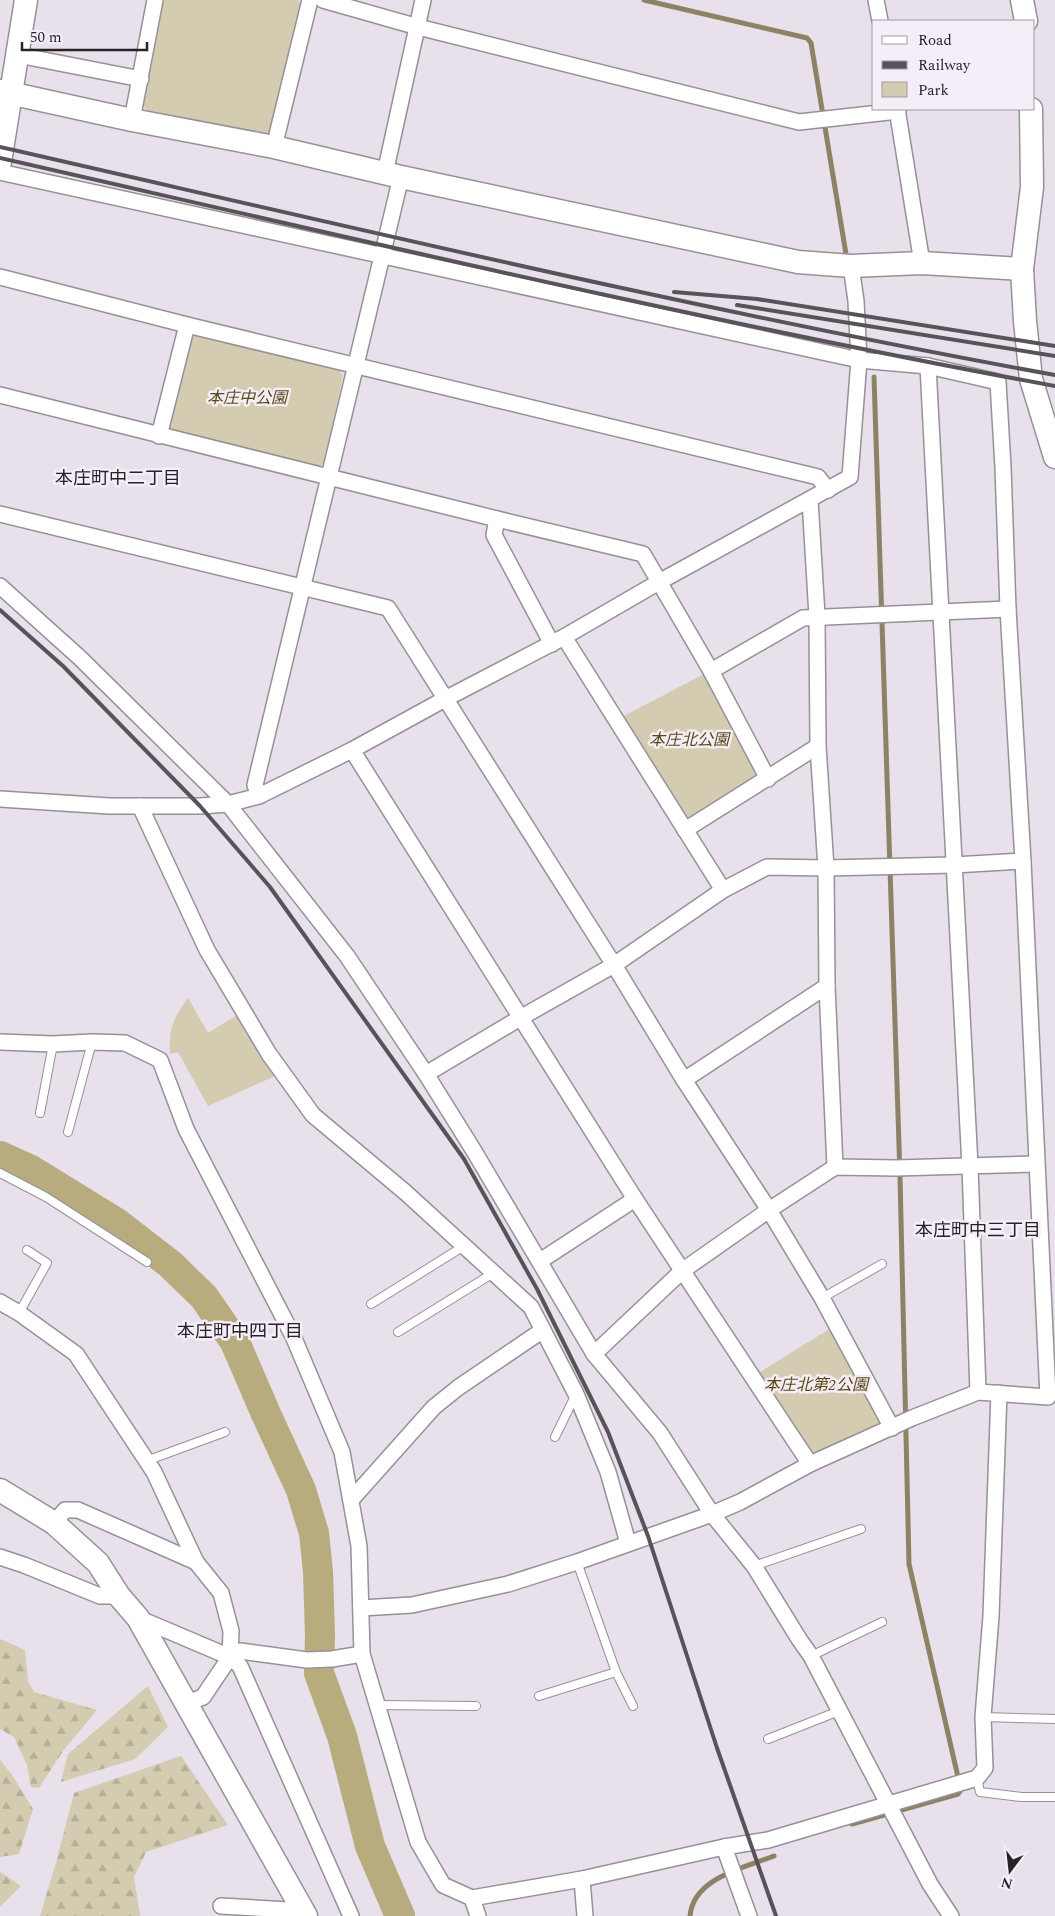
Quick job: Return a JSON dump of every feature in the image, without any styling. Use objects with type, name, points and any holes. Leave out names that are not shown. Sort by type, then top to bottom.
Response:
[{"type":"street","points":[[0,162],[5,93],[18,55],[26,0]]},
{"type":"street","points":[[132,120],[155,0]]},
{"type":"street","points":[[274,147],[310,0]]},
{"type":"street","points":[[323,0],[418,27],[799,122],[898,110],[922,263]]},
{"type":"street","points":[[259,796],[255,785],[357,366],[380,256],[423,0]]},
{"type":"street","points":[[876,0],[880,20]]},
{"type":"street","points":[[1022,0],[1026,20]]},
{"type":"street","points":[[18,55],[141,79]]},
{"type":"street","points":[[5,93],[274,147],[393,175],[798,262],[851,266],[922,263],[1022,270]]},
{"type":"street","points":[[1031,110],[1032,187],[1022,270],[1032,379],[1055,458]]},
{"type":"street","points":[[0,172],[859,360],[928,366],[998,382],[1008,609],[1023,861],[1036,1164],[1051,1397],[978,1392],[810,1464],[740,1502],[712,1514],[577,1562],[508,1584],[412,1605],[361,1608]]},
{"type":"street","points":[[0,799],[110,806],[200,806],[228,804],[259,796],[352,750],[558,640],[850,477],[859,360],[856,301],[851,266]]},
{"type":"street","points":[[0,277],[187,325],[818,478],[828,490]]},
{"type":"street","points":[[159,436],[187,325]]},
{"type":"street","points":[[928,366],[970,1166],[978,1392]]},
{"type":"street","points":[[0,395],[159,436],[643,554],[710,671],[768,779]]},
{"type":"street","points":[[810,500],[816,616],[818,746],[826,868],[827,986],[835,1167]]},
{"type":"street","points":[[0,514],[388,608],[902,1423]]},
{"type":"street","points":[[497,519],[494,535],[558,640],[723,890]]},
{"type":"street","points":[[0,586],[80,658],[228,804],[346,956],[426,1074],[540,1261],[594,1354],[660,1433],[712,1514],[754,1566],[799,1640],[811,1656],[930,1884],[951,1916]]},
{"type":"street","points":[[710,671],[803,618],[1008,609]]},
{"type":"street","points":[[685,830],[818,746]]},
{"type":"street","points":[[352,750],[635,1199],[810,1464]]},
{"type":"street","points":[[140,806],[212,958],[269,1054],[313,1115],[405,1192],[531,1307],[576,1394],[608,1472],[628,1543]]},
{"type":"street","points":[[426,1074],[614,965],[723,890],[767,867],[892,867],[1023,861]]},
{"type":"street","points":[[684,1080],[827,986]]},
{"type":"street","points":[[0,1042],[53,1044],[125,1043],[160,1060],[186,1129],[293,1336],[342,1452],[359,1546],[362,1654],[418,1842],[443,1885],[472,1898],[582,1879],[724,1847],[768,1840],[892,1811],[966,1781],[986,1768],[983,1718],[991,1616],[999,1393]]},
{"type":"street","points":[[594,1354],[682,1271],[769,1210],[835,1167],[901,1168],[1036,1164]]},
{"type":"street","points":[[540,1261],[635,1199]]},
{"type":"street","points":[[0,1302],[19,1313],[76,1354],[154,1472],[196,1562],[222,1593],[231,1631],[230,1656]]},
{"type":"street","points":[[351,1500],[434,1407],[459,1387],[543,1330]]},
{"type":"street","points":[[0,1490],[54,1523],[98,1564],[119,1596],[138,1618],[296,1912]]},
{"type":"street","points":[[54,1523],[65,1510],[78,1510],[196,1562]]},
{"type":"street","points":[[0,1558],[24,1565],[100,1596],[119,1596]]},
{"type":"street","points":[[138,1618],[230,1656],[240,1666],[351,1916]]},
{"type":"street","points":[[185,1704],[202,1697],[230,1656],[240,1651],[307,1660],[332,1659],[362,1654]]},
{"type":"street","points":[[724,1847],[749,1916]]},
{"type":"street","points":[[582,1879],[584,1916]]},
{"type":"street","points":[[472,1898],[478,1916]]},
{"type":"street","points":[[221,1906],[296,1912]]},
{"type":"lane","points":[[68,1132],[92,1042]]},
{"type":"lane","points":[[40,1113],[53,1044]]},
{"type":"lane","points":[[0,1173],[46,1197],[147,1262]]},
{"type":"lane","points":[[371,1304],[464,1246]]},
{"type":"lane","points":[[19,1313],[47,1264],[27,1250]]},
{"type":"lane","points":[[822,1298],[882,1264]]},
{"type":"lane","points":[[398,1332],[494,1272]]},
{"type":"lane","points":[[555,1437],[576,1394]]},
{"type":"lane","points":[[146,1461],[224,1432]]},
{"type":"lane","points":[[754,1566],[862,1529]]},
{"type":"lane","points":[[577,1562],[616,1672],[633,1706]]},
{"type":"lane","points":[[811,1656],[882,1622]]},
{"type":"lane","points":[[539,1696],[616,1672]]},
{"type":"lane","points":[[378,1705],[476,1706]]},
{"type":"lane","points":[[768,1739],[840,1711]]},
{"type":"lane","points":[[983,1718],[1055,1718]]},
{"type":"lane","points":[[966,1781],[980,1792],[1021,1797],[1055,1797]]},
{"type":"green space","points":[[160,0],[298,0],[305,8],[273,136],[147,110],[141,104]]},
{"type":"green space","name":"本庄中公園","points":[[197,333],[337,368],[343,375],[325,462],[318,468],[168,429],[189,342]]},
{"type":"green space","name":"本庄北公園","points":[[704,674],[762,777],[693,820],[685,818],[622,717]]},
{"type":"green space","points":[[188,998],[208,1033],[240,1013],[275,1076],[208,1106],[178,1052],[170,1054],[171,1030],[178,1013]]},
{"type":"green space","name":"本庄北第2公園","points":[[831,1328],[879,1418],[878,1425],[819,1453],[810,1451],[760,1372]]},
{"type":"green space","points":[[0,1639],[25,1650],[28,1681],[34,1692],[97,1710],[63,1751],[39,1788],[31,1787],[27,1765],[14,1737],[0,1729]]},
{"type":"green space","points":[[148,1686],[168,1727],[135,1759],[61,1782],[68,1754]]},
{"type":"green space","points":[[181,1756],[228,1825],[146,1852],[134,1877],[140,1916],[40,1916],[74,1793]]},
{"type":"green space","points":[[0,1760],[12,1775],[33,1809],[19,1854],[0,1857]]},
{"type":"green space","points":[[0,1872],[21,1886],[0,1907]]},
{"type":"waterway","points":[[644,0],[807,38],[811,43],[846,254]]},
{"type":"waterway","points":[[852,1824],[958,1794],[961,1790],[909,1564],[900,1176],[874,377]]},
{"type":"waterway","points":[[0,1156],[31,1170],[117,1223],[170,1264],[204,1297],[235,1342],[301,1490],[314,1533],[318,1572],[319,1673],[342,1736],[370,1846],[400,1916]]},
{"type":"waterway","points":[[690,1916],[693,1903],[700,1892],[710,1883],[735,1870],[774,1856]]},
{"type":"railway","points":[[0,147],[658,296],[790,324],[1055,375]]},
{"type":"railway","points":[[0,158],[658,306],[922,361],[1055,386]]},
{"type":"railway","points":[[674,292],[757,299],[1055,346]]},
{"type":"railway","points":[[737,305],[1055,356]]},
{"type":"railway","points":[[0,610],[63,666],[200,806],[270,887],[464,1159],[537,1289],[608,1432],[648,1536],[717,1748],[776,1916]]},
{"type":"district","name":"本庄町中二丁目","points":[[118,478]]},
{"type":"district","name":"本庄町中三丁目","points":[[978,1230]]},
{"type":"district","name":"本庄町中四丁目","points":[[240,1331]]}]
